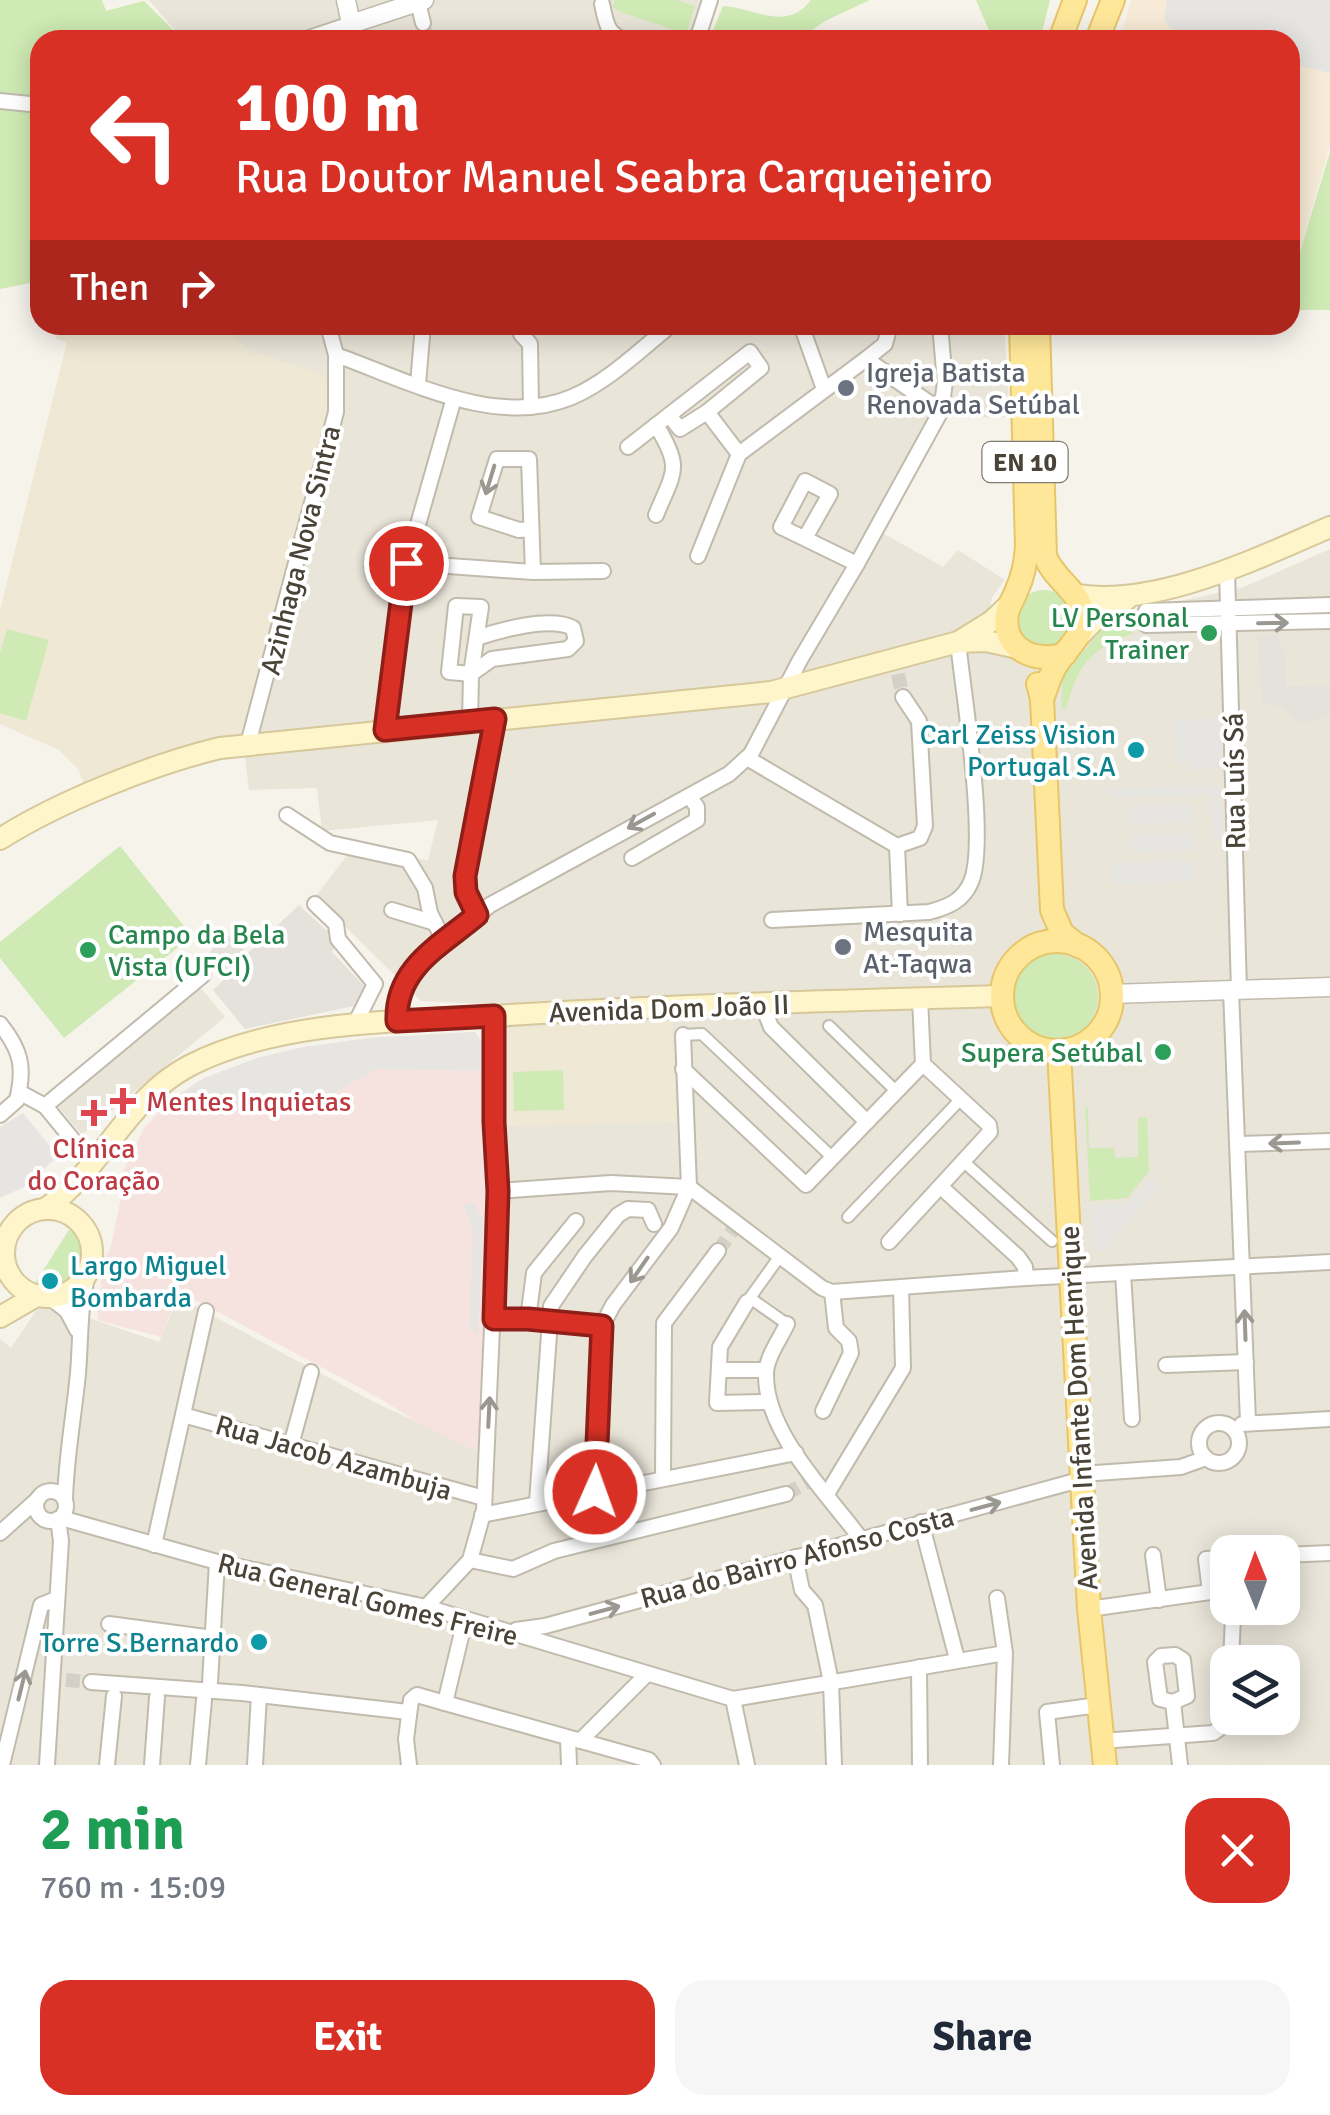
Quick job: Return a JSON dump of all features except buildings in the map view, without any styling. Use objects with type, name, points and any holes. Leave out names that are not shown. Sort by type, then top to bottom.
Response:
[{"type":"main road","points":[[1058,30],[1063,0]]},
{"type":"main road","points":[[1060,30],[1074,0]]},
{"type":"main road","points":[[1090,30],[1100,0]]},
{"type":"main road","points":[[1101,30],[1113,0]]},
{"type":"main road","name":"EN 10","points":[[1012,600],[1026,566],[1021,335]]},
{"type":"main road","name":"EN 10","points":[[1038,335],[1044,546],[1050,568],[1070,591]]},
{"type":"main road","points":[[0,840],[48,812],[208,750],[784,689],[897,666],[958,642],[992,621],[1023,588],[1045,582],[1096,598],[1133,595],[1227,571],[1330,527]]},
{"type":"main road","points":[[1070,591],[1083,613],[1081,634]]},
{"type":"main road","points":[[1042,699],[1054,668],[1081,634],[1102,614],[1133,595]]},
{"type":"main road","points":[[1012,600],[1007,628],[1036,673],[1042,699],[1052,910],[1045,932],[1010,966],[1002,996],[1004,1014],[1018,1036],[1033,1046],[1059,1051],[1078,1047],[1094,1036],[1109,1012],[1111,994],[1102,966],[1066,938],[1052,910]]},
{"type":"main road","points":[[958,642],[986,641],[1052,658],[1065,654]]},
{"type":"main road","points":[[1034,946],[1063,942],[1081,948]]},
{"type":"main road","name":"Avenida Dom João II","points":[[89,1165],[152,1091],[194,1064],[265,1041],[355,1024],[1002,996]]},
{"type":"main road","name":"Avenida Infante Dom Henrique","points":[[1059,1051],[1089,1609],[1103,1753]]},
{"type":"main road","points":[[46,1209],[68,1214],[80,1222],[92,1246],[89,1270],[72,1290],[24,1287],[2,1254],[17,1223],[62,1198],[89,1165]]},
{"type":"main road","points":[[80,1222],[89,1165]]},
{"type":"main road","points":[[0,1316],[24,1287]]},
{"type":"street","points":[[353,30],[350,0],[372,8],[398,8]]},
{"type":"street","points":[[700,30],[710,0]]},
{"type":"street","points":[[357,30],[398,8],[421,1],[423,23]]},
{"type":"street","points":[[602,4],[609,30]]},
{"type":"street","points":[[0,101],[30,104]]},
{"type":"street","name":"Azinhaga Nova Sintra","points":[[248,744],[336,412],[336,355],[331,335]]},
{"type":"street","points":[[418,384],[422,335]]},
{"type":"street","points":[[523,335],[530,344],[532,406]]},
{"type":"street","points":[[336,355],[454,398],[495,408],[532,406],[575,396],[659,335]]},
{"type":"street","points":[[805,335],[824,389]]},
{"type":"street","points":[[698,556],[739,454],[885,344],[885,335]]},
{"type":"street","points":[[397,1021],[398,998],[405,978],[477,915],[519,888],[729,774],[747,758],[942,410],[941,335]]},
{"type":"street","points":[[628,448],[656,425],[750,352],[761,368],[680,430],[669,415]]},
{"type":"street","points":[[866,359],[942,410]]},
{"type":"street","points":[[385,730],[406,563],[454,398]]},
{"type":"street","points":[[706,412],[739,454]]},
{"type":"street","points":[[656,425],[672,452],[675,469],[656,516]]},
{"type":"street","points":[[531,530],[480,517],[497,459],[528,459],[531,530],[532,572]]},
{"type":"street","points":[[805,538],[857,564]]},
{"type":"street","points":[[406,563],[532,572],[604,571]]},
{"type":"street","name":"Rua Luís Sá","points":[[1227,571],[1248,1422]]},
{"type":"street","points":[[470,722],[471,674],[480,607],[456,606],[448,672],[471,674],[492,659],[568,649],[576,641],[573,628],[564,623],[503,629],[476,638]]},
{"type":"street","points":[[1330,606],[1230,616],[1146,625],[1146,611],[1230,616],[1330,622]]},
{"type":"street","points":[[772,920],[930,912],[949,907],[963,896],[972,880],[976,857],[958,642]]},
{"type":"street","points":[[747,758],[897,846],[920,838],[925,826],[920,720],[902,697]]},
{"type":"street","points":[[477,915],[466,892],[465,876],[495,719]]},
{"type":"street","points":[[632,858],[697,820],[697,807],[689,796]]},
{"type":"street","points":[[287,815],[330,843],[408,860],[425,888],[444,942]]},
{"type":"street","points":[[897,846],[900,914]]},
{"type":"street","points":[[315,904],[336,924],[338,940],[375,984],[355,1024]]},
{"type":"street","points":[[392,910],[435,923]]},
{"type":"street","points":[[45,1106],[203,975]]},
{"type":"street","points":[[1111,994],[1330,987]]},
{"type":"street","points":[[888,1242],[991,1130],[923,1064],[920,998]]},
{"type":"street","points":[[762,1004],[771,1027],[868,1122]]},
{"type":"street","points":[[426,1607],[470,1560],[484,1507],[498,1191],[494,1016]]},
{"type":"street","points":[[0,1024],[20,1052],[19,1092],[14,1106],[0,1115]]},
{"type":"street","points":[[829,1026],[897,1092]]},
{"type":"street","points":[[595,1492],[602,1326],[613,1305],[671,1228],[689,1187],[682,1035],[702,1034],[832,1158]]},
{"type":"street","points":[[682,1069],[806,1184],[923,1064]]},
{"type":"street","points":[[19,1092],[45,1106],[89,1165]]},
{"type":"street","points":[[848,1216],[960,1100]]},
{"type":"street","points":[[1239,1144],[1330,1141]]},
{"type":"street","points":[[964,1162],[1052,1241]]},
{"type":"street","points":[[498,1191],[611,1183],[689,1187],[736,1227],[832,1292],[1330,1262]]},
{"type":"street","points":[[941,1186],[1018,1257],[1026,1278]]},
{"type":"street","points":[[537,1503],[551,1306],[584,1256],[618,1215],[628,1209],[648,1210],[654,1224]]},
{"type":"street","points":[[528,1319],[534,1272],[576,1221]]},
{"type":"street","points":[[662,1478],[664,1323],[718,1251]]},
{"type":"street","points":[[769,1402],[717,1403],[720,1347],[780,1256]]},
{"type":"street","points":[[47,1765],[59,1680],[59,1519],[66,1510],[66,1448],[81,1340],[80,1307],[89,1270]]},
{"type":"street","points":[[1123,1273],[1132,1419]]},
{"type":"street","points":[[24,1287],[67,1311],[81,1340]]},
{"type":"street","points":[[827,1494],[903,1368],[901,1287]]},
{"type":"street","points":[[823,1410],[852,1353],[849,1342],[836,1328],[832,1292]]},
{"type":"street","points":[[748,1300],[787,1324],[765,1370],[769,1402],[778,1426],[811,1479],[861,1539]]},
{"type":"street","points":[[154,1545],[206,1311]]},
{"type":"street","points":[[494,1319],[602,1326]]},
{"type":"street","points":[[1166,1365],[1246,1362]]},
{"type":"street","points":[[719,1370],[765,1370]]},
{"type":"street","points":[[291,1445],[312,1372]]},
{"type":"street","name":"Rua Jacob Azambuja","points":[[183,1415],[484,1507]]},
{"type":"street","points":[[1232,1428],[1238,1442],[1234,1455],[1220,1463],[1206,1458],[1199,1441],[1205,1428],[1220,1423],[1232,1428],[1248,1422],[1330,1420]]},
{"type":"street","points":[[59,1519],[47,1520],[36,1507],[66,1448]]},
{"type":"street","points":[[484,1507],[537,1503],[796,1452]]},
{"type":"street","name":"Rua do Bairro Afonso Costa","points":[[510,1631],[545,1626],[1082,1476],[1180,1467],[1206,1458]]},
{"type":"street","points":[[0,1533],[42,1495],[59,1493],[65,1500]]},
{"type":"street","points":[[470,1560],[513,1569],[554,1552],[786,1494]]},
{"type":"street","name":"Rua General Gomes Freire","points":[[59,1519],[217,1562],[426,1607],[733,1699]]},
{"type":"street","points":[[920,1522],[957,1658]]},
{"type":"street","points":[[61,1541],[86,1526]]},
{"type":"street","points":[[1300,1554],[1330,1553]]},
{"type":"street","points":[[1153,1554],[1160,1600]]},
{"type":"street","points":[[795,1557],[802,1590],[815,1605],[831,1682],[834,1765]]},
{"type":"street","points":[[1089,1609],[1210,1592],[1206,1559],[1210,1559]]},
{"type":"street","points":[[210,1682],[217,1562]]},
{"type":"street","points":[[997,1598],[1005,1653],[1001,1765]]},
{"type":"street","points":[[2,1765],[41,1605],[56,1599]]},
{"type":"street","points":[[445,1703],[465,1620]]},
{"type":"street","points":[[109,1624],[213,1638]]},
{"type":"street","points":[[545,1626],[545,1643]]},
{"type":"street","points":[[747,1765],[733,1699],[866,1678],[957,1658],[1005,1653]]},
{"type":"street","points":[[919,1667],[920,1765]]},
{"type":"street","points":[[569,1765],[574,1740],[646,1675]]},
{"type":"street","points":[[90,1682],[408,1712]]},
{"type":"street","points":[[254,1765],[258,1695]]},
{"type":"street","points":[[409,1765],[408,1712],[410,1700],[417,1695],[649,1760],[653,1765]]},
{"type":"street","points":[[108,1765],[114,1696]]},
{"type":"street","points":[[152,1765],[156,1697]]},
{"type":"street","points":[[198,1765],[204,1700]]},
{"type":"street","points":[[1173,1702],[1180,1765]]},
{"type":"street","points":[[1052,1765],[1047,1712],[1098,1704]]},
{"type":"street","points":[[1103,1753],[1210,1732]]},
{"type":"shaded area","points":[[149,0],[705,0],[700,30],[174,30]]},
{"type":"shaded area","points":[[1131,0],[1330,0],[1330,145],[1300,250],[1300,30],[1123,30]]},
{"type":"shaded area","points":[[1167,0],[1330,0],[1330,73],[1300,66],[1300,30],[1174,30],[1164,19]]},
{"type":"shaded area","points":[[57,335],[233,335],[250,351],[330,378],[334,392],[247,740],[87,791],[78,769],[59,750],[0,724],[0,610],[67,342],[56,339]]},
{"type":"shaded area","points":[[229,335],[1005,335],[1010,417],[932,418],[870,526],[943,567],[958,550],[1005,580],[992,597],[982,645],[1047,663],[1141,609],[1241,588],[1330,549],[1330,1765],[0,1765],[0,1339],[11,1348],[42,1302],[159,1342],[178,1297],[376,1403],[493,1457],[505,1005],[421,1001],[315,897],[349,853],[428,860],[438,820],[322,831],[317,788],[249,790],[243,740],[246,351]]},
{"type":"shaded area","points":[[1278,634],[1285,658],[1286,686],[1330,685],[1330,716],[1300,723],[1277,705],[1262,703],[1257,636]]},
{"type":"shaded area","points":[[1221,718],[1223,768],[1189,770],[1188,763],[1176,763],[1174,720]]},
{"type":"shaded area","points":[[1219,785],[1222,840],[1213,840],[1211,794],[1109,798],[1109,789]]},
{"type":"shaded area","points":[[1191,805],[1192,822],[1131,824],[1130,806]]},
{"type":"shaded area","points":[[1194,833],[1195,850],[1131,851],[1131,835]]},
{"type":"shaded area","points":[[1194,861],[1195,881],[1114,884],[1114,863]]},
{"type":"shaded area","points":[[299,905],[326,930],[330,929],[336,946],[332,952],[365,987],[354,1006],[245,1029],[213,990],[226,978],[206,957],[225,933],[248,953]]},
{"type":"shaded area","points":[[199,986],[225,1017],[82,1135],[56,1104]]},
{"type":"shaded area","points":[[672,1021],[677,1122],[506,1126],[507,1028]]},
{"type":"shaded area","points":[[475,1032],[486,1047],[492,1179],[479,1449],[423,1426],[381,1399],[188,1296],[182,1306],[174,1304],[161,1337],[97,1320],[104,1257],[110,1251],[122,1193],[116,1187],[144,1128],[172,1099],[204,1078],[257,1058],[304,1047],[369,1038]]},
{"type":"shaded area","points":[[475,1032],[486,1047],[487,1071],[376,1069],[306,1110],[200,1105],[172,1099],[204,1078],[257,1058],[304,1047],[369,1038]]},
{"type":"shaded area","points":[[23,1113],[58,1156],[24,1187],[0,1198],[0,1127]]},
{"type":"shaded area","points":[[1151,1178],[1160,1185],[1104,1250],[1094,1251],[1091,1206],[1128,1204]]},
{"type":"shaded area","points":[[463,1203],[474,1203],[483,1220],[478,1335],[469,1329],[473,1230]]},
{"type":"green space","points":[[0,0],[102,0],[106,11],[144,1],[173,30],[30,30],[30,98],[0,95]]},
{"type":"green space","points":[[615,0],[677,0],[695,6],[687,30],[674,30],[612,7]]},
{"type":"green space","points":[[811,0],[870,0],[812,30],[713,30],[723,6],[780,17],[801,10]]},
{"type":"green space","points":[[976,0],[1050,0],[1042,30],[989,30]]},
{"type":"green space","points":[[0,107],[30,110],[30,283],[0,289]]},
{"type":"green space","points":[[1330,152],[1330,310],[1300,310],[1300,252]]},
{"type":"green space","points":[[1044,590],[1064,599],[1073,619],[1064,639],[1044,648],[1024,639],[1015,619],[1024,599]]},
{"type":"green space","points":[[1127,613],[1132,634],[1105,646],[1087,662],[1066,710],[1061,706],[1063,677],[1110,621]]},
{"type":"green space","points":[[7,629],[49,640],[26,721],[0,713],[0,653]]},
{"type":"green space","name":"Campo da Bela Vista (UFCI)","points":[[120,846],[192,936],[64,1038],[0,958],[0,942]]},
{"type":"green space","points":[[1055,954],[1072,957],[1086,966],[1095,980],[1095,1014],[1086,1028],[1072,1037],[1055,1040],[1038,1037],[1024,1028],[1015,1014],[1012,997],[1015,980],[1024,966],[1038,957]]},
{"type":"green space","points":[[563,1070],[564,1110],[514,1111],[513,1072]]},
{"type":"green space","points":[[1085,1105],[1089,1148],[1114,1148],[1115,1158],[1138,1157],[1138,1118],[1147,1117],[1149,1171],[1127,1198],[1090,1201]]},
{"type":"green space","points":[[72,1225],[83,1250],[78,1272],[61,1286],[34,1285]]},
{"type":"tunnel","points":[[423,23],[425,30]]},
{"type":"tunnel","points":[[898,674],[903,697]]},
{"type":"tunnel","points":[[718,1251],[733,1230]]},
{"type":"tunnel","points":[[786,1494],[807,1482]]},
{"type":"tunnel","points":[[66,1680],[91,1682]]},
{"type":"place","name":"Igreja Batista Renovada Setúbal","points":[[846,388]]},
{"type":"place","name":"LV Personal Trainer","points":[[1209,633]]},
{"type":"place","name":"Carl Zeiss Vision Portugal S.A","points":[[1136,750]]},
{"type":"place","name":"Mesquita At-Taqwa","points":[[843,947]]},
{"type":"place","name":"Campo da Bela Vista (UFCI)","points":[[88,950]]},
{"type":"place","name":"Supera Setúbal","points":[[1163,1052]]},
{"type":"place","name":"Mentes Inquietas","points":[[123,1101]]},
{"type":"place","name":"Clínica do Coração","points":[[94,1113]]},
{"type":"place","name":"Largo Miguel Bombarda","points":[[50,1281]]},
{"type":"place","name":"Torre S.Bernardo","points":[[259,1642]]},
{"type":"route","points":[[406,563],[385,730],[495,719],[465,876],[466,892],[477,915],[411,970],[400,989],[397,1021],[494,1016],[498,1191],[494,1319],[602,1326],[595,1492]]}]
